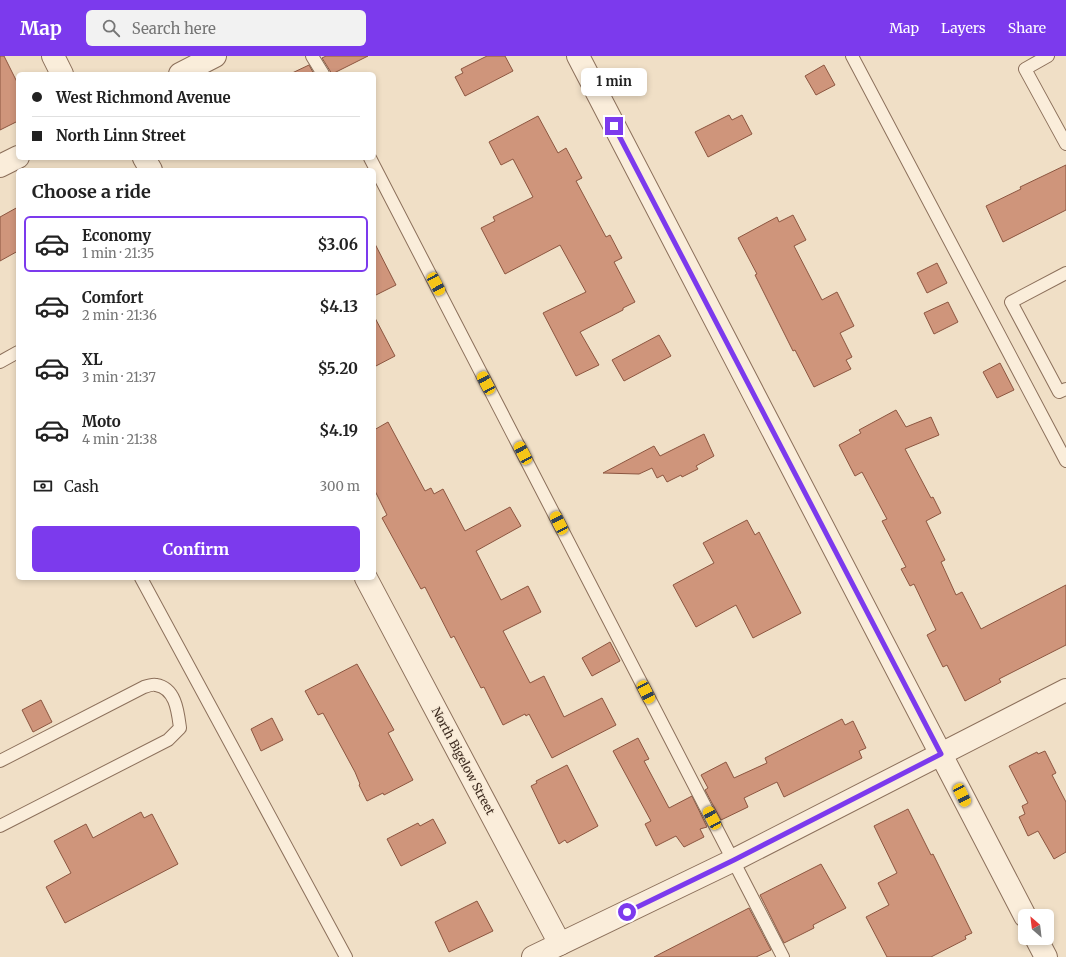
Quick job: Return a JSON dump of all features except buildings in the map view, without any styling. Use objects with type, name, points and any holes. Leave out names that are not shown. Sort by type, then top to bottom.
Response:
[{"type":"street","points":[[53,56],[61,72]]},
{"type":"street","points":[[184,72],[216,56]]},
{"type":"street","points":[[578,56],[1021,909]]},
{"type":"street","points":[[0,166],[16,157]]},
{"type":"street","name":"North Bigelow Street","points":[[367,580],[560,944]]},
{"type":"street","points":[[533,957],[734,860],[1066,690]]},
{"type":"street","points":[[1040,945],[1046,957]]},
{"type":"lane","points":[[312,56],[321,72]]},
{"type":"lane","points":[[852,56],[1066,461]]},
{"type":"lane","points":[[1048,56],[1025,69],[1066,144]]},
{"type":"lane","points":[[376,172],[784,957]]},
{"type":"lane","points":[[1063,390],[1010,302],[1066,273]]},
{"type":"lane","points":[[0,362],[16,353]]},
{"type":"lane","points":[[142,580],[346,957]]},
{"type":"lane","points":[[0,761],[144,687],[156,684],[169,691],[178,708],[180,728],[168,740],[0,826]]},
{"type":"route","points":[[614,126],[941,754],[734,860],[627,912]]}]
